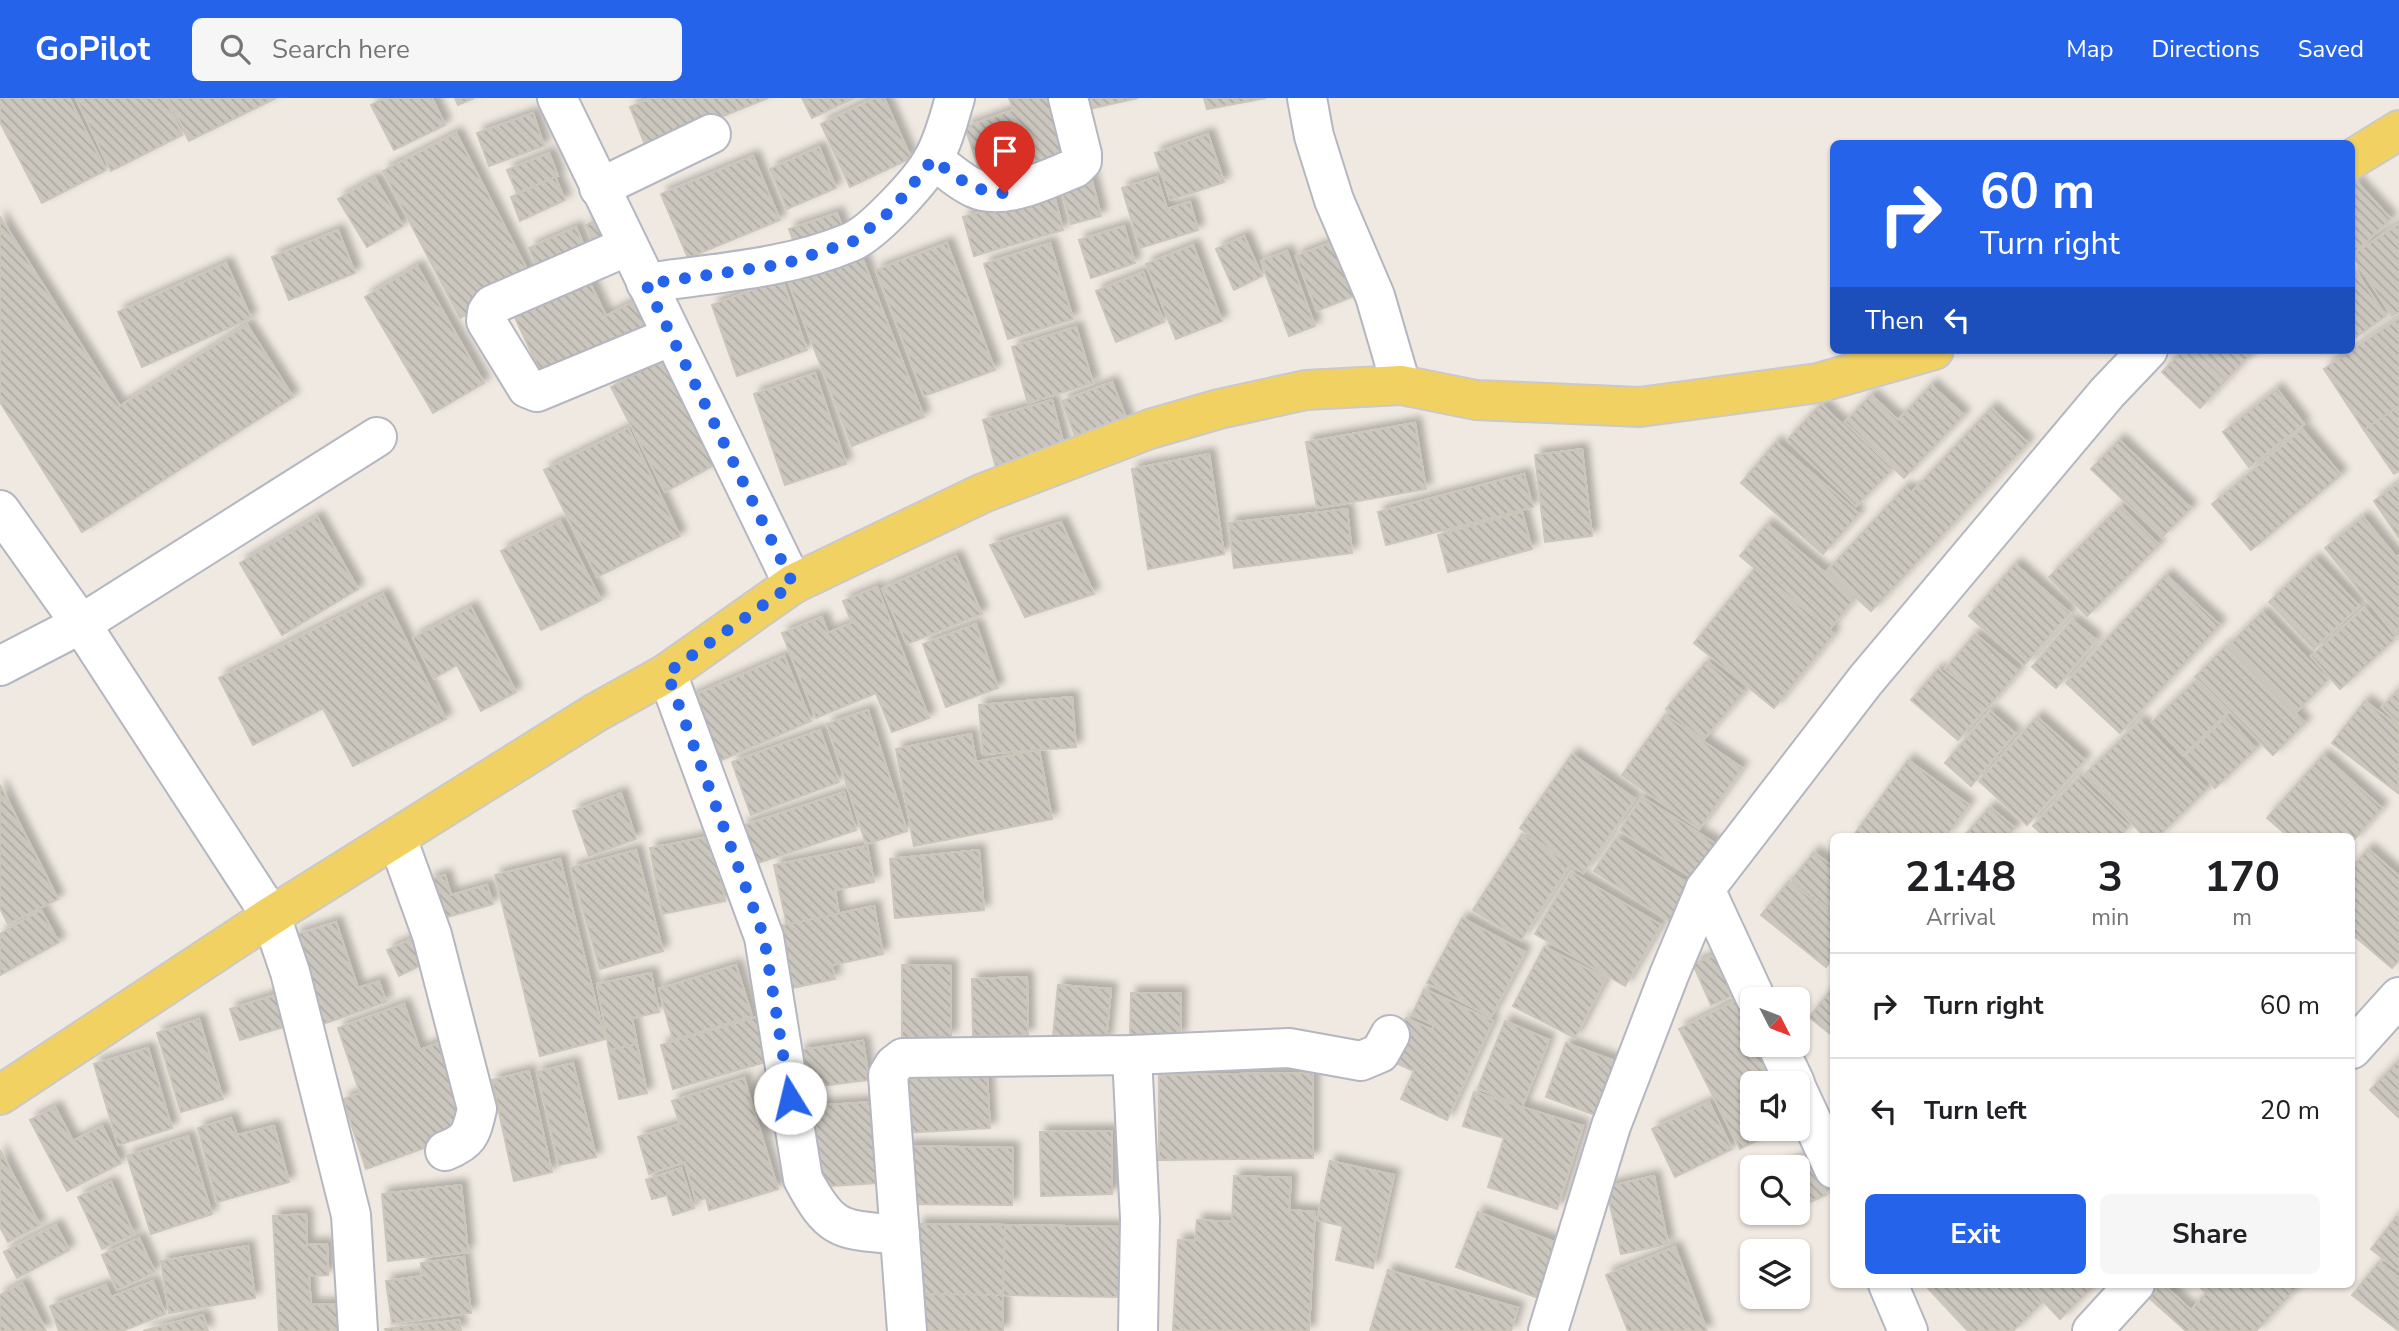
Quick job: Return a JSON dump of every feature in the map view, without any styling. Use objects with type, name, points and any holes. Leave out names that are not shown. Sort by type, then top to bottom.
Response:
[{"type":"main road","points":[[2355,157],[2399,130]]},
{"type":"main road","points":[[0,1094],[271,916],[607,706],[667,673],[793,584],[983,493],[1150,429],[1219,409],[1306,390],[1401,385],[1476,400],[1640,407],[1818,383],[1920,354]]},
{"type":"street","points":[[556,98],[793,584]]},
{"type":"street","points":[[646,284],[784,264],[854,241],[893,209],[933,159],[955,98]]},
{"type":"street","points":[[933,159],[974,189],[991,193],[1005,193],[1075,168],[1082,161],[1082,154],[1068,98]]},
{"type":"street","points":[[1307,98],[1314,136],[1334,200],[1375,296],[1401,385]]},
{"type":"street","points":[[599,188],[711,134]]},
{"type":"street","points":[[628,246],[492,305],[487,312],[486,321],[527,388],[537,392],[672,336]]},
{"type":"street","points":[[1548,1331],[1611,1126],[1705,889],[1865,681],[2106,393],[2144,354]]},
{"type":"street","points":[[0,666],[81,625],[377,437]]},
{"type":"street","points":[[0,510],[81,625],[271,916],[290,972],[351,1214],[358,1331]]},
{"type":"street","points":[[667,673],[764,937],[803,1179],[814,1201],[836,1226],[900,1236]]},
{"type":"street","points":[[397,838],[432,935],[477,1109],[470,1135],[460,1145],[445,1151]]},
{"type":"street","points":[[1705,889],[1750,987]]},
{"type":"street","points":[[2355,1046],[2399,997]]},
{"type":"street","points":[[907,1331],[888,1075],[894,1065],[904,1058],[1132,1055],[1289,1048],[1361,1061],[1380,1053],[1390,1035]]},
{"type":"street","points":[[1132,1055],[1140,1219],[1138,1331]]},
{"type":"street","points":[[1810,1117],[1830,1160]]},
{"type":"street","points":[[1890,1288],[1908,1331]]},
{"type":"street","points":[[2092,1331],[2131,1288]]},
{"type":"building","points":[[0,98],[69,98],[106,170],[42,203],[0,122]]},
{"type":"building","points":[[76,98],[165,98],[182,135],[111,171]]},
{"type":"building","points":[[168,98],[276,98],[189,141]]},
{"type":"building","points":[[385,98],[432,98],[445,125],[394,150],[371,105]]},
{"type":"building","points":[[455,98],[474,98],[458,105]]},
{"type":"building","points":[[652,98],[768,98],[646,147],[630,107]]},
{"type":"building","points":[[802,98],[854,98],[812,118]]},
{"type":"building","points":[[875,98],[884,98],[911,158],[850,187],[821,124]]},
{"type":"building","points":[[1009,98],[1053,98],[1073,156],[985,188],[965,127],[1013,110]]},
{"type":"building","points":[[1077,98],[1138,98],[1080,111]]},
{"type":"building","points":[[1204,98],[1266,98],[1207,109]]},
{"type":"building","points":[[533,113],[544,146],[489,166],[477,133]]},
{"type":"building","points":[[456,133],[533,281],[460,318],[383,171]]},
{"type":"building","points":[[1208,134],[1224,182],[1170,200],[1155,153]]},
{"type":"building","points":[[819,147],[836,188],[787,209],[770,169]]},
{"type":"building","points":[[549,153],[558,176],[517,193],[507,170]]},
{"type":"building","points":[[753,156],[780,220],[688,258],[661,194]]},
{"type":"building","points":[[555,177],[565,200],[520,221],[511,197]]},
{"type":"building","points":[[1091,177],[1101,216],[1071,224],[1060,185]]},
{"type":"building","points":[[1157,177],[1167,209],[1190,202],[1198,230],[1140,248],[1122,188]]},
{"type":"building","points":[[375,178],[403,226],[367,247],[338,199]]},
{"type":"building","points":[[2355,180],[2391,219],[2355,252]]},
{"type":"building","points":[[1053,191],[1063,230],[974,256],[963,217]]},
{"type":"building","points":[[837,213],[845,235],[798,253],[789,229]]},
{"type":"building","points":[[605,216],[615,240],[596,249],[586,225]]},
{"type":"building","points":[[0,217],[120,406],[247,325],[293,397],[82,532],[0,402]]},
{"type":"building","points":[[2399,224],[2399,312],[2392,316],[2355,260],[2355,253]]},
{"type":"building","points":[[1124,226],[1135,263],[1091,278],[1079,240]]},
{"type":"building","points":[[576,227],[589,258],[542,278],[529,248]]},
{"type":"building","points":[[338,230],[355,273],[289,300],[272,257]]},
{"type":"building","points":[[1244,236],[1262,276],[1234,290],[1216,249]]},
{"type":"building","points":[[1343,238],[1364,292],[1317,311],[1296,256]]},
{"type":"building","points":[[947,243],[995,370],[924,396],[876,270]]},
{"type":"building","points":[[1050,243],[1073,319],[1008,339],[984,264]]},
{"type":"building","points":[[1193,245],[1222,321],[1176,339],[1146,264]]},
{"type":"building","points":[[858,247],[924,417],[852,446],[786,276]]},
{"type":"building","points":[[1287,251],[1315,326],[1289,336],[1261,261]]},
{"type":"building","points":[[226,263],[251,318],[142,367],[118,312]]},
{"type":"building","points":[[417,266],[484,383],[433,413],[365,297]]},
{"type":"building","points":[[2355,270],[2386,316],[2355,338]]},
{"type":"building","points":[[1143,272],[1164,322],[1116,342],[1096,291]]},
{"type":"building","points":[[585,273],[606,316],[635,301],[650,332],[545,382],[511,309]]},
{"type":"building","points":[[782,279],[807,350],[737,376],[712,305]]},
{"type":"building","points":[[2399,318],[2399,406],[2364,430],[2324,369],[2346,354],[2355,354],[2355,348]]},
{"type":"building","points":[[1076,327],[1093,383],[1028,403],[1012,347]]},
{"type":"building","points":[[2179,354],[2196,354],[2225,381],[2200,408],[2162,372]]},
{"type":"building","points":[[2196,354],[2251,354],[2225,381]]},
{"type":"building","points":[[662,359],[716,464],[665,492],[611,387]]},
{"type":"building","points":[[815,373],[846,464],[785,485],[754,394]]},
{"type":"building","points":[[1112,382],[1129,425],[1078,444],[1062,401]]},
{"type":"building","points":[[1931,385],[1964,415],[1904,478],[1845,422],[1871,395],[1898,420]]},
{"type":"building","points":[[2277,389],[2304,424],[2249,467],[2223,432]]},
{"type":"building","points":[[1052,400],[1066,453],[997,471],[983,420]]},
{"type":"building","points":[[1821,404],[1891,471],[1856,506],[1787,440]]},
{"type":"building","points":[[2399,406],[2399,471],[2394,474],[2364,430]]},
{"type":"building","points":[[1991,408],[2028,443],[1949,528],[1911,493]]},
{"type":"building","points":[[1415,423],[1426,489],[1317,508],[1306,442]]},
{"type":"building","points":[[628,428],[680,536],[597,577],[544,470]]},
{"type":"building","points":[[2302,429],[2341,475],[2251,550],[2212,504]]},
{"type":"building","points":[[2119,440],[2191,508],[2162,537],[2091,469]]},
{"type":"building","points":[[1776,442],[1859,514],[1823,554],[1741,483]]},
{"type":"building","points":[[1582,449],[1592,536],[1545,542],[1535,455]]},
{"type":"building","points":[[1209,454],[1224,554],[1148,569],[1132,469]]},
{"type":"building","points":[[1524,474],[1533,507],[1386,545],[1378,512]]},
{"type":"building","points":[[2399,483],[2399,538],[2374,501]]},
{"type":"building","points":[[1905,487],[1949,528],[1871,611],[1827,571]]},
{"type":"building","points":[[2120,506],[2159,545],[2087,616],[2049,577]]},
{"type":"building","points":[[1347,509],[1352,553],[1234,568],[1229,523]]},
{"type":"building","points":[[1522,512],[1532,549],[1448,572],[1438,535]]},
{"type":"building","points":[[317,517],[358,589],[282,635],[240,563]]},
{"type":"building","points":[[2363,517],[2396,557],[2399,555],[2399,633],[2396,636],[2325,548]]},
{"type":"building","points":[[560,521],[601,600],[541,630],[501,551]]},
{"type":"building","points":[[1061,522],[1094,594],[1025,617],[990,545]]},
{"type":"building","points":[[1767,524],[1855,598],[1829,630],[1740,556]]},
{"type":"building","points":[[956,556],[982,614],[907,644],[882,589]]},
{"type":"building","points":[[2314,559],[2359,606],[2314,649],[2269,602]]},
{"type":"building","points":[[2015,564],[2070,613],[2024,665],[1969,616]]},
{"type":"building","points":[[1755,568],[1834,634],[1774,708],[1694,643]]},
{"type":"building","points":[[2166,575],[2220,625],[2120,733],[2066,683]]},
{"type":"building","points":[[877,587],[929,718],[892,732],[876,693],[816,718],[782,633],[822,617],[828,633],[852,623],[843,601]]},
{"type":"building","points":[[383,594],[446,719],[353,766],[323,708],[253,745],[219,678]]},
{"type":"building","points":[[471,607],[516,692],[481,711],[457,665],[434,678],[413,638]]},
{"type":"building","points":[[2364,608],[2394,640],[2340,689],[2311,656]]},
{"type":"building","points":[[2262,612],[2328,680],[2297,711],[2230,644]]},
{"type":"building","points":[[2072,620],[2096,640],[2056,688],[2032,667]]},
{"type":"building","points":[[976,624],[998,688],[946,707],[923,644]]},
{"type":"building","points":[[1975,634],[2019,671],[1989,706],[1945,669]]},
{"type":"building","points":[[2227,645],[2305,723],[2273,755],[2195,677]]},
{"type":"building","points":[[784,656],[811,721],[715,763],[688,698]]},
{"type":"building","points":[[1707,661],[1744,692],[1703,740],[1666,709]]},
{"type":"building","points":[[1938,669],[1985,709],[1958,740],[1911,700]]},
{"type":"building","points":[[2195,681],[2227,713],[2183,755],[2152,722]]},
{"type":"building","points":[[2399,689],[2399,724],[2382,707]]},
{"type":"building","points":[[1072,697],[1076,747],[983,754],[979,705]]},
{"type":"building","points":[[2365,701],[2399,727],[2398,793],[2332,743]]},
{"type":"building","points":[[868,710],[907,831],[866,844],[827,724]]},
{"type":"building","points":[[1990,711],[2015,733],[1971,786],[1945,763]]},
{"type":"building","points":[[1665,715],[1742,768],[1699,829],[1622,775]]},
{"type":"building","points":[[2037,717],[2085,760],[2027,825],[1979,781]]},
{"type":"building","points":[[2227,717],[2256,749],[2215,788],[2185,756]]},
{"type":"building","points":[[2140,721],[2207,789],[2162,833],[2141,833],[2084,775]]},
{"type":"building","points":[[820,730],[839,782],[751,815],[732,762]]},
{"type":"building","points":[[971,734],[976,762],[1039,750],[1052,819],[914,846],[896,749]]},
{"type":"building","points":[[1572,754],[1635,799],[1583,873],[1520,828]]},
{"type":"building","points":[[2323,755],[2382,808],[2355,839],[2355,833],[2284,833],[2267,818]]},
{"type":"building","points":[[1908,760],[1969,805],[1948,833],[1855,833]]},
{"type":"building","points":[[2078,778],[2129,827],[2123,833],[2041,833],[2033,826]]},
{"type":"building","points":[[0,785],[58,899],[8,924],[0,908]]},
{"type":"building","points":[[844,792],[856,830],[755,864],[742,826]]},
{"type":"building","points":[[621,793],[636,839],[589,856],[573,811]]},
{"type":"building","points":[[1642,797],[1719,846],[1696,880],[1620,830]]},
{"type":"building","points":[[1990,807],[2015,828],[2010,833],[1967,833]]},
{"type":"building","points":[[1522,834],[1570,864],[1521,940],[1473,910]]},
{"type":"building","points":[[713,836],[725,901],[662,914],[650,848]]},
{"type":"building","points":[[1616,838],[1692,886],[1669,921],[1594,871]]},
{"type":"building","points":[[867,846],[874,882],[835,890],[839,914],[787,925],[774,865]]},
{"type":"building","points":[[2368,849],[2399,876],[2399,960],[2392,968],[2355,937],[2355,864]]},
{"type":"building","points":[[636,850],[663,951],[600,969],[571,868]]},
{"type":"building","points":[[979,850],[984,910],[895,918],[890,859]]},
{"type":"building","points":[[1814,852],[1830,865],[1830,910],[1792,879]]},
{"type":"building","points":[[560,859],[605,1039],[540,1056],[495,875]]},
{"type":"building","points":[[1571,872],[1661,925],[1625,986],[1535,934]]},
{"type":"building","points":[[445,875],[451,895],[487,885],[493,904],[440,919],[429,880]]},
{"type":"building","points":[[1789,881],[1830,914],[1830,962],[1826,967],[1761,915]]},
{"type":"building","points":[[874,906],[883,954],[832,965],[835,979],[792,988],[780,926]]},
{"type":"building","points":[[41,910],[59,942],[0,975],[0,934]]},
{"type":"building","points":[[1462,918],[1525,952],[1491,1017],[1427,983]]},
{"type":"building","points":[[336,922],[358,988],[379,981],[386,1002],[323,1024],[295,935]]},
{"type":"building","points":[[414,938],[425,963],[399,976],[387,950]]},
{"type":"building","points":[[1544,947],[1606,978],[1575,1038],[1513,1006]]},
{"type":"building","points":[[1724,951],[1740,992],[1711,1005],[1693,964]]},
{"type":"building","points":[[736,965],[752,1016],[673,1040],[659,989]]},
{"type":"building","points":[[902,965],[951,966],[951,1037],[902,1038]]},
{"type":"building","points":[[651,973],[659,1012],[632,1018],[637,1044],[609,1050],[597,984]]},
{"type":"building","points":[[1027,977],[1028,1035],[973,1036],[972,979]]},
{"type":"building","points":[[1058,985],[1111,989],[1106,1041],[1053,1037]]},
{"type":"building","points":[[1424,989],[1493,1021],[1447,1120],[1401,1099],[1414,1071],[1387,1059],[1406,1018],[1432,1030],[1434,1025],[1412,1015]]},
{"type":"building","points":[[1830,991],[1830,1034],[1810,1016]]},
{"type":"building","points":[[281,993],[290,1025],[240,1040],[230,1009]]},
{"type":"building","points":[[1131,993],[1181,993],[1180,1037],[1130,1037]]},
{"type":"building","points":[[1740,998],[1740,1057],[1770,1057],[1778,1071],[1740,1071],[1740,1141],[1756,1141],[1740,1149],[1679,1029]]},
{"type":"building","points":[[404,1004],[420,1050],[438,1043],[469,1132],[366,1169],[343,1099],[360,1093],[338,1028]]},
{"type":"building","points":[[757,1017],[769,1061],[673,1089],[661,1045]]},
{"type":"building","points":[[199,1019],[223,1099],[181,1112],[157,1033]]},
{"type":"building","points":[[1505,1021],[1549,1040],[1522,1107],[1478,1088]]},
{"type":"building","points":[[863,1041],[869,1080],[805,1088],[800,1050]]},
{"type":"building","points":[[1566,1043],[1615,1061],[1595,1115],[1546,1097]]},
{"type":"building","points":[[637,1044],[647,1093],[619,1099],[609,1050]]},
{"type":"building","points":[[148,1048],[172,1128],[118,1145],[94,1064]]},
{"type":"building","points":[[2399,1060],[2399,1118],[2370,1090]]},
{"type":"building","points":[[573,1063],[596,1157],[559,1165],[537,1072]]},
{"type":"building","points":[[529,1071],[552,1172],[514,1181],[492,1080]]},
{"type":"building","points":[[1313,1073],[1313,1158],[1159,1160],[1159,1075]]},
{"type":"building","points":[[987,1074],[990,1128],[904,1133],[902,1079]]},
{"type":"building","points":[[744,1078],[778,1189],[709,1210],[706,1198],[696,1201],[685,1162],[649,1174],[638,1137],[680,1124],[672,1101]]},
{"type":"building","points":[[1474,1092],[1583,1126],[1557,1209],[1488,1187],[1504,1138],[1463,1126]]},
{"type":"building","points":[[872,1102],[877,1183],[816,1187],[811,1106]]},
{"type":"building","points":[[1709,1102],[1732,1149],[1675,1177],[1652,1129]]},
{"type":"building","points":[[55,1107],[73,1141],[102,1126],[121,1163],[67,1191],[30,1120]]},
{"type":"building","points":[[231,1118],[237,1135],[274,1126],[289,1182],[217,1202],[198,1128]]},
{"type":"building","points":[[1112,1131],[1112,1194],[1041,1196],[1040,1132]]},
{"type":"building","points":[[188,1136],[212,1214],[151,1234],[127,1156]]},
{"type":"building","points":[[906,1146],[1013,1148],[1012,1205],[905,1204]]},
{"type":"building","points":[[0,1150],[40,1225],[8,1242],[0,1227]]},
{"type":"building","points":[[1810,1154],[1826,1195],[1810,1202],[1810,1155],[1808,1155]]},
{"type":"building","points":[[1330,1161],[1394,1175],[1373,1268],[1336,1260],[1343,1226],[1317,1220]]},
{"type":"building","points":[[681,1168],[694,1208],[673,1215],[667,1195],[652,1199],[646,1180]]},
{"type":"building","points":[[1234,1176],[1291,1178],[1289,1210],[1315,1212],[1309,1331],[1173,1330],[1178,1240],[1195,1241],[1197,1220],[1232,1222]]},
{"type":"building","points":[[1654,1176],[1668,1244],[1621,1254],[1606,1187]]},
{"type":"building","points":[[111,1182],[134,1234],[102,1249],[78,1197]]},
{"type":"building","points":[[461,1185],[468,1252],[388,1261],[382,1194]]},
{"type":"building","points":[[1478,1212],[1559,1244],[1538,1298],[1456,1267]]},
{"type":"building","points":[[306,1214],[307,1245],[327,1244],[328,1275],[309,1276],[311,1305],[337,1304],[338,1331],[279,1331],[273,1216]]},
{"type":"building","points":[[2397,1216],[2399,1218],[2399,1271],[2371,1249]]},
{"type":"building","points":[[918,1224],[1005,1225],[1003,1295],[917,1294]]},
{"type":"building","points":[[56,1225],[69,1250],[17,1278],[4,1252]]},
{"type":"building","points":[[1005,1225],[1124,1227],[1123,1297],[1003,1295]]},
{"type":"building","points":[[139,1238],[155,1272],[117,1290],[102,1255]]},
{"type":"building","points":[[248,1246],[255,1298],[169,1313],[161,1261]]},
{"type":"building","points":[[1675,1247],[1707,1331],[1628,1331],[1606,1275]]},
{"type":"building","points":[[464,1257],[471,1313],[392,1323],[386,1281],[422,1276],[421,1263]]},
{"type":"building","points":[[2379,1262],[2399,1278],[2399,1331],[2352,1295]]},
{"type":"building","points":[[1388,1270],[1518,1308],[1511,1331],[1370,1331]]},
{"type":"building","points":[[153,1281],[165,1314],[122,1331],[59,1331],[50,1306],[106,1285],[111,1297]]},
{"type":"building","points":[[22,1283],[46,1331],[0,1331],[0,1295]]},
{"type":"building","points":[[1928,1288],[2025,1288],[2040,1305],[2013,1331],[1968,1331]]},
{"type":"building","points":[[2031,1288],[2092,1288],[2060,1319]]},
{"type":"building","points":[[2156,1288],[2167,1288],[2191,1310],[2207,1292],[2247,1331],[2186,1331],[2148,1297]]},
{"type":"building","points":[[2201,1288],[2279,1288],[2288,1297],[2256,1331],[2247,1331]]},
{"type":"building","points":[[2279,1288],[2296,1288],[2288,1297]]},
{"type":"building","points":[[924,1294],[1003,1295],[1003,1331],[923,1331]]},
{"type":"building","points":[[203,1315],[208,1331],[143,1331]]},
{"type":"building","points":[[459,1320],[461,1331],[385,1329]]},
{"type":"route","points":[[790,1098],[764,937],[667,673],[793,584],[646,284],[784,264],[854,241],[893,209],[933,159],[974,189],[1005,193]]}]
